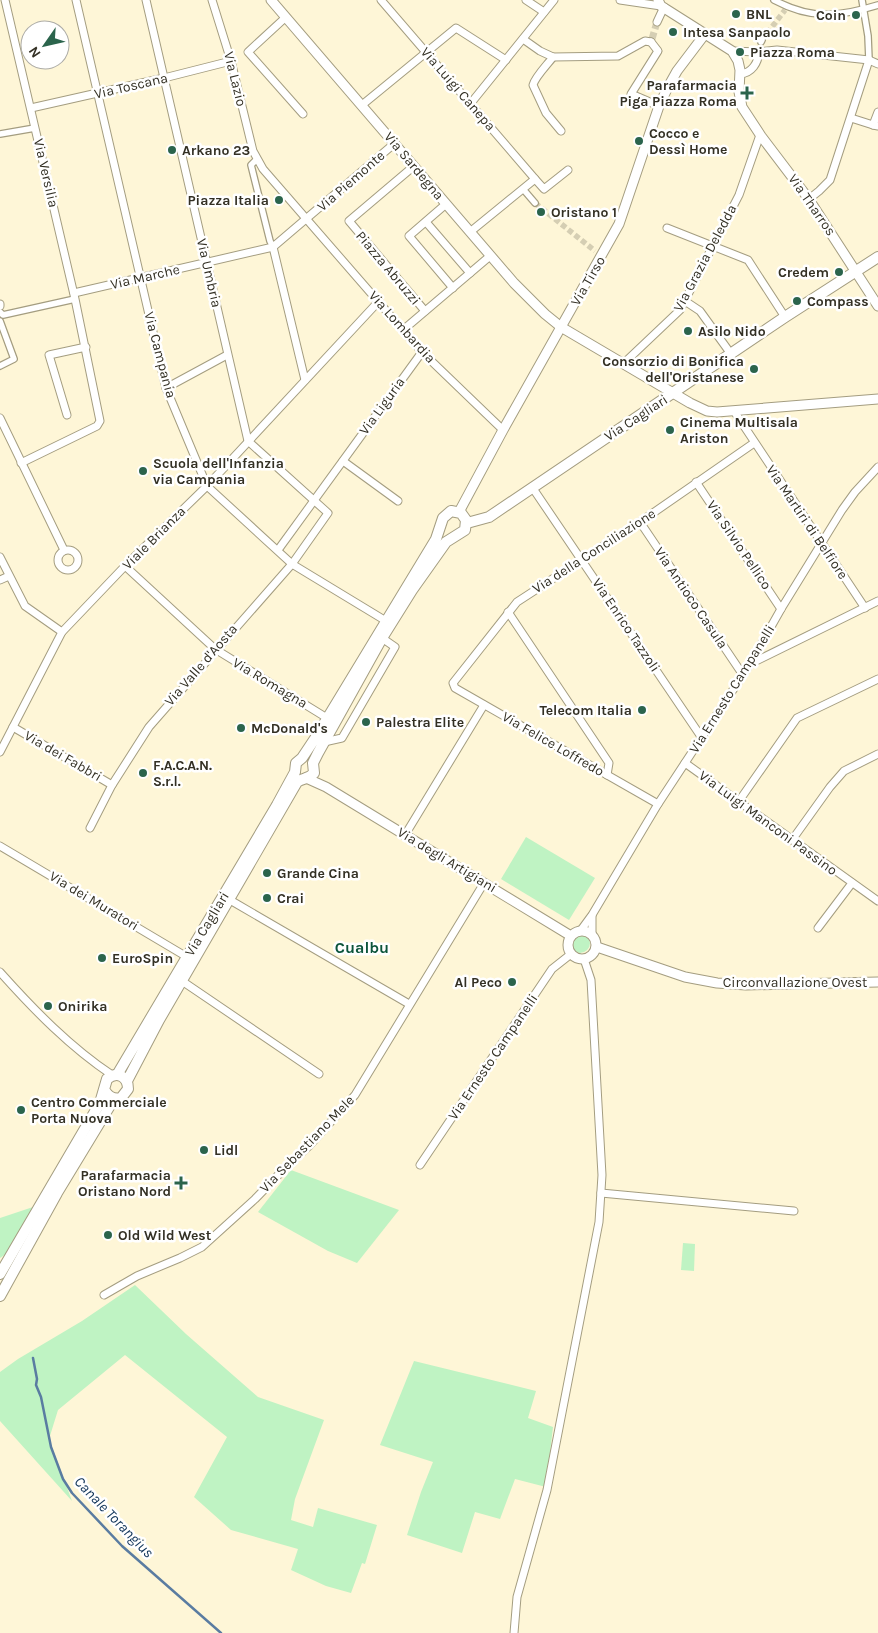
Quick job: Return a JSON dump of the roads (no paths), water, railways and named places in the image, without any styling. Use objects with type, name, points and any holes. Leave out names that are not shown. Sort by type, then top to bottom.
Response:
[{"type":"main road","name":"Via Cagliari","points":[[467,523],[490,517],[785,317],[878,257]]},
{"type":"main road","points":[[454,511],[464,516],[467,523],[464,530],[457,535],[446,532],[442,525],[443,518],[448,513],[454,511]]},
{"type":"main road","name":"Via Cagliari","points":[[18,1251],[107,1107],[114,1099],[122,1098],[127,1092],[127,1081],[159,1020],[298,782],[301,776],[296,763],[302,758],[327,718],[436,539],[442,525]]},
{"type":"main road","name":"Via Cagliari","points":[[18,1251],[100,1102],[107,1079],[115,1075],[277,805],[301,776],[312,775],[323,742],[382,638],[427,567],[446,542],[457,535]]},
{"type":"main road","points":[[302,758],[310,759],[314,765]]},
{"type":"main road","points":[[115,1075],[121,1076],[127,1081]]},
{"type":"main road","points":[[105,1088],[110,1097],[114,1099]]},
{"type":"main road","points":[[0,1262],[18,1251]]},
{"type":"main road","points":[[0,1274],[18,1251]]},
{"type":"main road","points":[[0,1296],[18,1251]]},
{"type":"street","name":"Via Versilia","points":[[4,0],[75,296],[100,423],[21,463]]},
{"type":"street","name":"Via Campania","points":[[76,0],[166,388],[207,486],[292,564],[386,621]]},
{"type":"street","name":"Via Umbria","points":[[146,0],[248,441]]},
{"type":"street","name":"Via Lazio","points":[[212,0],[231,61],[256,159]]},
{"type":"street","name":"Via Sardegna","points":[[271,0],[490,256],[526,296],[544,314],[561,327],[674,394],[707,411],[734,411],[878,399]]},
{"type":"street","name":"Via Luigi Canepa","points":[[381,0],[535,178]]},
{"type":"street","points":[[526,0],[544,12]]},
{"type":"street","points":[[471,103],[554,0]]},
{"type":"street","points":[[620,0],[661,4],[732,51],[738,61],[740,72]]},
{"type":"street","points":[[774,0],[786,9],[818,15],[841,15],[878,5]]},
{"type":"street","points":[[808,199],[830,180],[869,60],[868,36],[862,0]]},
{"type":"street","points":[[657,22],[661,4]]},
{"type":"street","points":[[286,18],[248,52],[303,114]]},
{"type":"street","points":[[362,105],[456,28],[506,60]]},
{"type":"street","name":"Via Tirso","points":[[459,512],[599,254],[619,224],[659,106],[677,71],[705,34]]},
{"type":"street","points":[[523,39],[540,51],[553,57],[618,56],[645,41],[651,41],[658,51],[631,94],[659,106]]},
{"type":"street","points":[[732,51],[758,52],[777,50],[869,60],[878,64]]},
{"type":"street","points":[[740,72],[747,56],[758,52]]},
{"type":"street","points":[[740,72],[745,74],[756,64],[759,59],[758,52]]},
{"type":"street","points":[[553,57],[533,85],[546,113],[561,131]]},
{"type":"street","name":"Via Toscana","points":[[31,108],[98,94],[231,61]]},
{"type":"street","name":"Via Tharros","points":[[740,72],[742,107],[760,135],[808,199],[878,306]]},
{"type":"street","points":[[851,118],[876,126],[878,112]]},
{"type":"street","points":[[0,134],[35,128]]},
{"type":"street","name":"Via Grazia Deledda","points":[[623,364],[680,310],[739,196],[760,135]]},
{"type":"street","name":"Via Piemonte","points":[[307,219],[395,143]]},
{"type":"street","points":[[274,247],[307,219],[256,159],[251,165],[270,241],[274,247],[305,380]]},
{"type":"street","name":"Piazza Abruzzi","points":[[414,166],[349,221],[425,311]]},
{"type":"street","points":[[470,232],[535,178],[544,189],[568,170]]},
{"type":"street","points":[[523,189],[535,203]]},
{"type":"street","points":[[446,204],[410,236],[453,288]]},
{"type":"street","name":"Via Lombardia","points":[[307,219],[422,352],[503,430]]},
{"type":"street","points":[[426,222],[470,273]]},
{"type":"street","points":[[667,228],[748,260],[785,317]]},
{"type":"street","name":"Via Marche","points":[[75,296],[140,278],[274,247]]},
{"type":"street","points":[[403,330],[490,256]]},
{"type":"street","points":[[0,312],[2,315],[75,296]]},
{"type":"street","name":"Viale Brianza","points":[[0,752],[62,632],[125,566],[207,486],[379,301]]},
{"type":"street","points":[[685,301],[700,311],[731,354]]},
{"type":"street","points":[[0,321],[14,359],[0,366]]},
{"type":"street","points":[[67,415],[49,355],[86,347]]},
{"type":"street","name":"Via Liguria","points":[[278,550],[422,352]]},
{"type":"street","points":[[166,388],[227,354]]},
{"type":"street","name":"Via Martiri di Belfiore","points":[[734,411],[865,608]]},
{"type":"street","points":[[0,418],[64,550]]},
{"type":"street","points":[[248,441],[314,500]]},
{"type":"street","name":"Via della Conciliazione","points":[[453,682],[517,602],[640,522],[754,443]]},
{"type":"street","points":[[343,461],[398,501]]},
{"type":"street","name":"Via Ernesto Campanelli","points":[[571,936],[581,930],[592,916],[658,804],[750,664],[781,608],[821,544],[855,492],[878,467]]},
{"type":"street","name":"Via Silvio Pellico","points":[[696,482],[781,608]]},
{"type":"street","name":"Via Enrico Tazzoli","points":[[532,487],[702,738]]},
{"type":"street","name":"Via Valle d'Aosta","points":[[90,828],[112,785],[149,727],[215,649],[292,564],[328,513],[314,500]]},
{"type":"street","name":"Via Antioco Casula","points":[[640,522],[743,675]]},
{"type":"street","points":[[0,557],[2,566],[25,606],[62,632]]},
{"type":"street","name":"Via Romagna","points":[[125,566],[215,649],[327,718]]},
{"type":"street","points":[[0,580],[9,576]]},
{"type":"street","points":[[750,664],[878,601]]},
{"type":"street","points":[[508,612],[609,763],[607,774]]},
{"type":"street","points":[[323,742],[342,738],[395,646],[382,638]]},
{"type":"street","points":[[739,802],[797,718],[878,679]]},
{"type":"street","name":"Via Felice Loffredo","points":[[453,682],[455,688],[658,804]]},
{"type":"street","points":[[405,835],[484,705]]},
{"type":"street","name":"Via dei Fabbri","points":[[13,727],[112,785]]},
{"type":"street","points":[[792,840],[830,787],[844,771],[878,754]]},
{"type":"street","name":"Via Luigi Manconi Passino","points":[[685,763],[878,901]]},
{"type":"street","points":[[314,765],[322,785]]},
{"type":"street","name":"Via degli Artigiani","points":[[301,776],[322,785],[571,936]]},
{"type":"street","name":"Via dei Muratori","points":[[0,846],[187,957]]},
{"type":"street","name":"Via Sebastiano Mele","points":[[104,1295],[137,1276],[202,1247],[255,1200],[309,1146],[355,1096],[484,883]]},
{"type":"street","name":"Via Luigi Manconi Passino","points":[[818,928],[852,883]]},
{"type":"street","points":[[230,900],[409,1004]]},
{"type":"street","points":[[571,936],[568,945],[571,954],[577,958],[584,959],[592,955],[597,947],[596,940],[592,934],[592,916]]},
{"type":"street","points":[[581,930],[592,934]]},
{"type":"street","name":"Circonvallazione Ovest","points":[[597,947],[685,977],[717,983],[746,985],[878,982]]},
{"type":"street","name":"Via Ernesto Campanelli","points":[[420,1165],[552,969],[571,954]]},
{"type":"street","points":[[514,1633],[517,1597],[547,1490],[599,1222],[602,1175],[591,980],[584,959]]},
{"type":"street","points":[[0,972],[28,1004],[97,1065],[115,1075]]},
{"type":"street","points":[[182,981],[320,1074]]},
{"type":"street","points":[[97,1065],[105,1088]]},
{"type":"street","points":[[601,1193],[794,1211]]},
{"type":"waterway","name":"Canale Torangius","points":[[33,1358],[37,1379],[36,1385],[41,1397],[51,1447],[63,1479],[72,1493],[122,1546],[221,1633]]},
{"type":"tunnel","points":[[762,40],[785,10]]},
{"type":"tunnel","points":[[652,39],[657,22]]},
{"type":"tunnel","points":[[535,203],[595,251]]},
{"type":"place","name":"BNL","points":[[736,14]]},
{"type":"place","name":"Coin","points":[[856,15]]},
{"type":"place","name":"Intesa Sanpaolo","points":[[673,32]]},
{"type":"place","name":"Piazza Roma","points":[[740,52]]},
{"type":"place","name":"Parafarmacia Piga Piazza Roma","points":[[747,93]]},
{"type":"place","name":"Cocco e Dessì Home","points":[[639,141]]},
{"type":"place","name":"Arkano 23","points":[[172,150]]},
{"type":"place","name":"Piazza Italia","points":[[279,200]]},
{"type":"place","name":"Oristano 1","points":[[541,212]]},
{"type":"place","name":"Credem","points":[[839,272]]},
{"type":"place","name":"Compass","points":[[797,301]]},
{"type":"place","name":"Asilo Nido","points":[[688,331]]},
{"type":"place","name":"Consorzio di Bonifica dell'Oristanese","points":[[754,369]]},
{"type":"place","name":"Cinema Multisala Ariston","points":[[670,430]]},
{"type":"place","name":"Scuola dell'Infanzia via Campania","points":[[143,471]]},
{"type":"place","name":"Telecom Italia","points":[[642,710]]},
{"type":"place","name":"Palestra Elite","points":[[366,722]]},
{"type":"place","name":"McDonald's","points":[[241,728]]},
{"type":"place","name":"F.A.C.A.N. S.r.l.","points":[[143,773]]},
{"type":"place","name":"Grande Cina","points":[[267,873]]},
{"type":"place","name":"Crai","points":[[267,898]]},
{"type":"place","name":"EuroSpin","points":[[102,958]]},
{"type":"place","name":"Al Peco","points":[[512,982]]},
{"type":"place","name":"Onirika","points":[[48,1006]]},
{"type":"place","name":"Centro Commerciale Porta Nuova","points":[[21,1110]]},
{"type":"place","name":"Lidl","points":[[204,1150]]},
{"type":"place","name":"Parafarmacia Oristano Nord","points":[[181,1183]]},
{"type":"place","name":"Old Wild West","points":[[108,1235]]},
{"type":"district","name":"Cualbu","points":[[362,947]]}]
